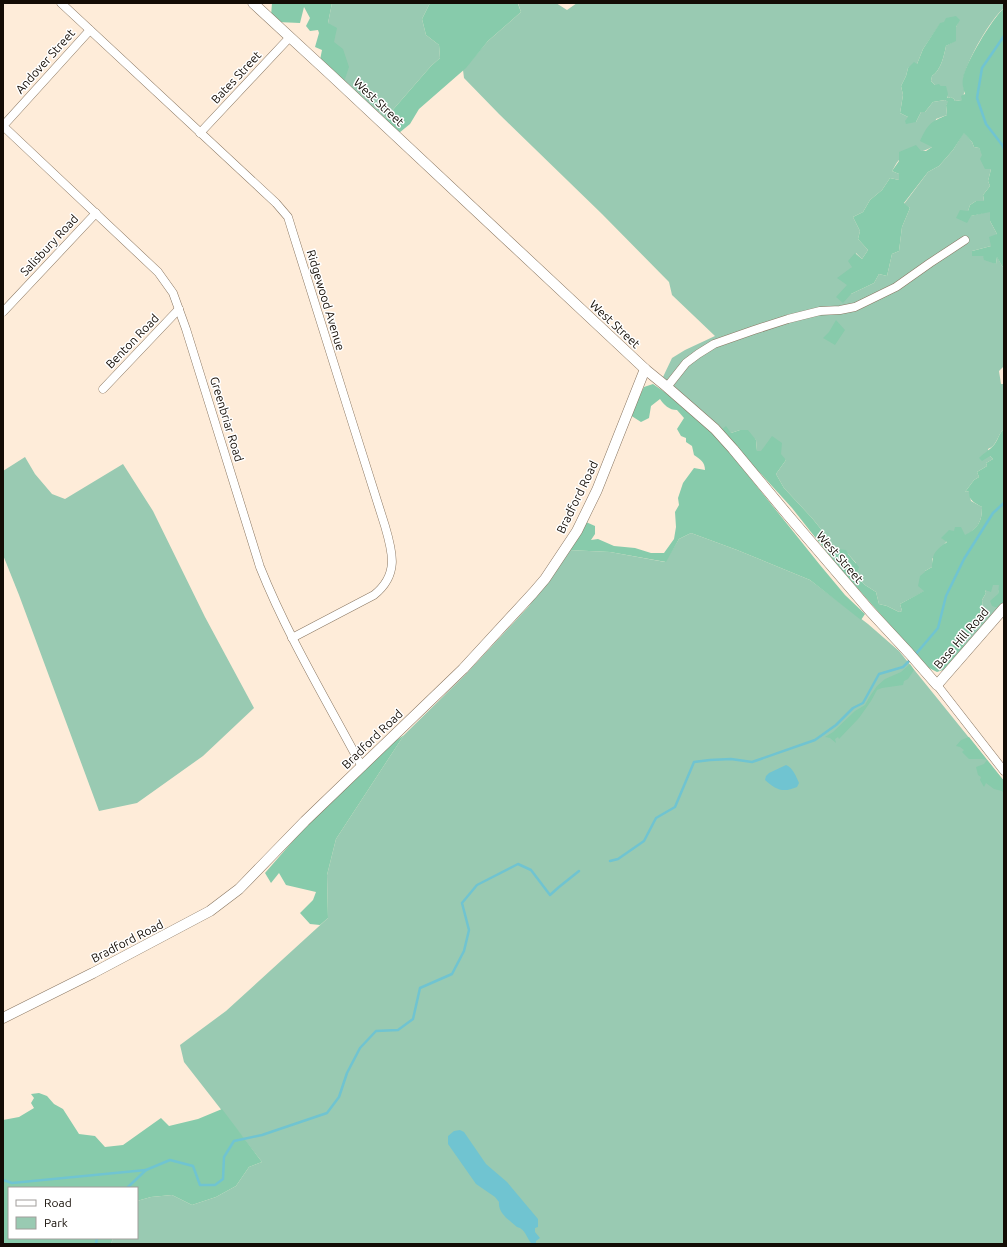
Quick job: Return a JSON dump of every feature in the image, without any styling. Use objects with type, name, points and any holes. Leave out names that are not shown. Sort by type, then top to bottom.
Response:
[{"type":"street","name":"Ridgewood Avenue","points":[[61,3],[276,203],[288,217],[390,540],[392,562],[391,572],[387,581],[374,595],[292,638]]},
{"type":"street","name":"West Street","points":[[252,3],[645,369],[715,429],[734,449],[787,514],[865,605],[918,662],[937,685]]},
{"type":"street","name":"Andover Street","points":[[3,126],[90,30]]},
{"type":"street","name":"Bates Street","points":[[200,133],[290,37]]},
{"type":"street","name":"Greenbriar Road","points":[[3,126],[158,272],[173,293],[260,567],[292,638],[362,767]]},
{"type":"street","name":"Salisbury Road","points":[[3,312],[96,213]]},
{"type":"street","points":[[667,387],[686,363],[714,344],[788,319],[820,311],[840,310],[855,307],[896,287],[965,240]]},
{"type":"street","name":"Benton Road","points":[[103,390],[179,309]]},
{"type":"street","name":"Bradford Road","points":[[3,1018],[93,973],[210,911],[239,889],[305,821],[463,669],[524,605],[545,579],[577,531],[596,490],[645,369]]},
{"type":"street","name":"Base Hill Road","points":[[937,685],[1004,608]]},
{"type":"street","points":[[937,685],[1004,771]]},
{"type":"green space","points":[[272,3],[332,3],[328,23],[337,28],[334,42],[343,49],[349,67],[344,82],[320,60],[322,50],[315,47],[319,33],[318,30],[310,31],[306,26],[310,18],[304,7],[300,23],[277,22],[271,16]]},
{"type":"green space","points":[[332,3],[430,3],[422,19],[426,35],[439,45],[440,58],[431,66],[384,120],[382,120],[380,113],[355,94],[344,82],[328,23]]},
{"type":"green space","points":[[430,3],[521,3],[518,4],[521,12],[488,41],[466,68],[419,109],[410,124],[399,133],[384,120],[431,66],[440,58],[439,45],[426,35],[422,19]]},
{"type":"green space","points":[[518,3],[556,3],[567,10],[577,3],[1004,3],[1004,8],[998,14],[981,39],[970,59],[963,79],[964,93],[962,100],[955,101],[951,97],[948,98],[941,86],[935,85],[931,81],[932,76],[938,70],[942,62],[946,46],[956,40],[956,27],[959,20],[940,24],[923,49],[917,64],[908,68],[901,86],[903,95],[900,113],[916,122],[921,112],[925,112],[933,102],[945,100],[949,102],[946,105],[947,115],[936,119],[932,147],[899,160],[892,171],[899,174],[899,180],[890,178],[882,190],[870,200],[863,212],[853,217],[860,231],[858,239],[868,250],[862,259],[856,253],[847,285],[851,294],[874,283],[879,274],[887,276],[892,254],[899,251],[902,227],[910,208],[904,204],[928,172],[939,166],[953,150],[964,132],[974,147],[979,148],[991,169],[988,181],[990,186],[983,195],[984,201],[976,201],[970,205],[968,211],[971,216],[990,211],[990,221],[997,234],[991,246],[972,251],[972,255],[983,256],[996,264],[997,256],[1004,267],[1004,366],[999,371],[1001,384],[1004,384],[1004,429],[991,448],[988,449],[990,456],[993,459],[986,463],[987,466],[977,472],[979,477],[974,480],[965,492],[969,491],[971,501],[982,507],[980,521],[973,530],[965,536],[954,531],[942,538],[947,541],[932,559],[932,567],[925,571],[925,591],[900,604],[902,611],[899,612],[879,604],[876,592],[865,585],[856,576],[856,563],[848,554],[837,549],[812,518],[784,488],[776,474],[786,460],[757,451],[756,440],[740,430],[731,433],[720,431],[663,377],[672,358],[685,350],[715,336],[672,295],[669,282],[464,78],[463,70],[488,41],[521,12]]},
{"type":"green space","points":[[1004,8],[1004,267],[997,257],[996,264],[984,260],[983,256],[972,256],[972,251],[991,246],[989,237],[997,234],[990,221],[990,212],[971,216],[967,223],[956,218],[960,210],[968,211],[970,205],[976,201],[984,201],[983,195],[990,186],[988,181],[991,169],[985,169],[980,159],[982,155],[979,148],[974,147],[972,142],[964,133],[953,150],[939,166],[928,172],[904,203],[910,208],[902,227],[899,251],[892,254],[887,276],[879,274],[874,283],[851,294],[843,303],[836,297],[847,285],[837,278],[852,267],[848,261],[855,253],[862,259],[868,250],[858,239],[860,231],[853,217],[863,212],[870,200],[882,190],[890,178],[899,180],[899,174],[892,171],[899,161],[899,152],[916,145],[921,151],[926,151],[932,147],[920,141],[930,124],[947,115],[946,105],[948,102],[945,100],[933,102],[925,112],[921,112],[916,122],[906,124],[905,121],[908,117],[900,113],[903,95],[901,86],[908,68],[914,62],[917,64],[923,49],[940,23],[944,22],[946,18],[956,16],[960,20],[956,27],[956,41],[946,46],[942,62],[938,70],[932,76],[931,81],[935,85],[939,84],[941,86],[946,86],[948,98],[951,97],[955,101],[962,100],[961,96],[965,94],[963,78],[969,62],[987,31]]},
{"type":"green space","points":[[836,320],[845,330],[835,345],[823,338],[829,332]]},
{"type":"green space","points":[[653,384],[669,395],[715,434],[845,595],[865,614],[861,620],[810,580],[691,533],[679,539],[666,562],[610,552],[568,550],[586,522],[595,526],[595,534],[591,540],[598,539],[614,546],[635,548],[651,553],[664,553],[674,539],[676,527],[675,512],[679,505],[678,498],[683,483],[694,468],[705,470],[705,467],[702,461],[694,455],[692,446],[686,442],[686,438],[681,436],[677,429],[684,418],[677,410],[667,407],[660,399],[651,406],[649,418],[641,422],[630,415],[644,387]]},
{"type":"green space","points":[[726,426],[731,433],[740,430],[748,430],[756,440],[757,451],[761,451],[772,436],[782,443],[781,454],[786,460],[776,474],[784,488],[812,518],[837,549],[846,550],[859,567],[856,576],[865,585],[876,592],[879,604],[899,612],[902,611],[900,604],[924,591],[918,586],[920,576],[932,567],[935,552],[947,542],[941,538],[949,530],[954,531],[955,527],[961,527],[965,535],[973,530],[980,521],[982,507],[971,499],[969,491],[965,492],[974,480],[979,477],[977,472],[987,466],[986,463],[993,459],[990,456],[982,461],[979,458],[994,445],[1000,433],[1004,429],[1004,603],[998,608],[992,606],[990,601],[998,594],[999,585],[993,585],[991,592],[985,590],[986,593],[982,600],[983,610],[977,627],[964,641],[965,646],[946,669],[937,672],[927,667],[837,565],[792,508],[725,437],[720,431]]},
{"type":"green space","points":[[25,457],[35,474],[52,494],[65,499],[123,464],[153,511],[205,617],[254,708],[203,756],[137,803],[99,811],[3,555],[3,471]]},
{"type":"green space","points":[[691,533],[810,580],[868,624],[899,651],[1004,781],[1004,1244],[111,1244],[113,1239],[138,1239],[138,1201],[151,1197],[172,1195],[192,1205],[216,1197],[236,1186],[249,1167],[262,1162],[184,1062],[180,1045],[226,1011],[328,918],[327,875],[336,839],[404,735],[465,675],[529,606],[568,550],[610,552],[665,562],[679,539]]},
{"type":"green space","points":[[993,584],[1000,585],[998,594],[998,608],[965,646],[963,641],[968,637],[983,610],[982,600],[986,593],[985,590]]},
{"type":"green space","points":[[910,664],[914,670],[908,679],[904,681],[903,685],[877,690],[859,718],[839,739],[838,737],[835,739],[836,743],[830,738],[825,737],[833,732],[855,711],[865,705],[877,686],[885,679],[901,672]]},
{"type":"green space","points":[[404,735],[336,839],[327,875],[328,918],[320,925],[310,924],[300,913],[313,900],[316,892],[286,885],[279,873],[271,883],[265,873],[313,818],[384,749]]},
{"type":"green space","points":[[969,737],[1004,781],[1004,794],[1002,791],[994,789],[986,783],[984,787],[980,780],[981,777],[978,775],[976,767],[984,764],[987,760],[969,759],[962,752],[964,750],[956,746],[961,740]]},
{"type":"green space","points":[[39,1093],[47,1096],[54,1104],[63,1109],[79,1134],[95,1136],[105,1147],[123,1145],[161,1118],[169,1126],[198,1119],[222,1109],[262,1162],[249,1167],[236,1186],[216,1197],[192,1205],[172,1195],[151,1197],[138,1201],[138,1187],[8,1187],[8,1239],[113,1239],[111,1244],[3,1244],[3,1120],[19,1117],[34,1108],[31,1103],[34,1098],[31,1094]]},
{"type":"water","points":[[786,765],[791,768],[799,783],[797,787],[788,790],[780,790],[765,780],[769,773]]},
{"type":"water","points":[[460,1130],[464,1132],[486,1164],[507,1182],[538,1219],[538,1227],[535,1228],[535,1232],[540,1238],[536,1241],[536,1244],[532,1244],[524,1232],[502,1213],[499,1202],[495,1197],[476,1184],[448,1144],[448,1136],[454,1131]]},
{"type":"waterway","points":[[1004,36],[982,68],[977,98],[986,124],[1004,149]]},
{"type":"waterway","points":[[915,655],[938,628],[946,596],[964,559],[993,513],[1004,503]]},
{"type":"waterway","points":[[610,861],[618,859],[644,841],[656,818],[675,807],[694,762],[731,759],[752,762],[815,740],[836,725],[853,708],[863,703],[879,674],[903,667],[911,659]]},
{"type":"waterway","points":[[128,1187],[146,1170],[170,1160],[193,1166],[200,1185],[215,1185],[223,1179],[224,1157],[234,1141],[262,1135],[327,1113],[339,1097],[347,1073],[360,1048],[376,1031],[398,1030],[413,1019],[420,988],[452,974],[464,951],[469,930],[462,903],[477,885],[518,864],[531,870],[550,895],[579,871]]},
{"type":"waterway","points":[[3,1180],[12,1183],[146,1170]]},
{"type":"waterway","points":[[96,1244],[97,1239]]}]
